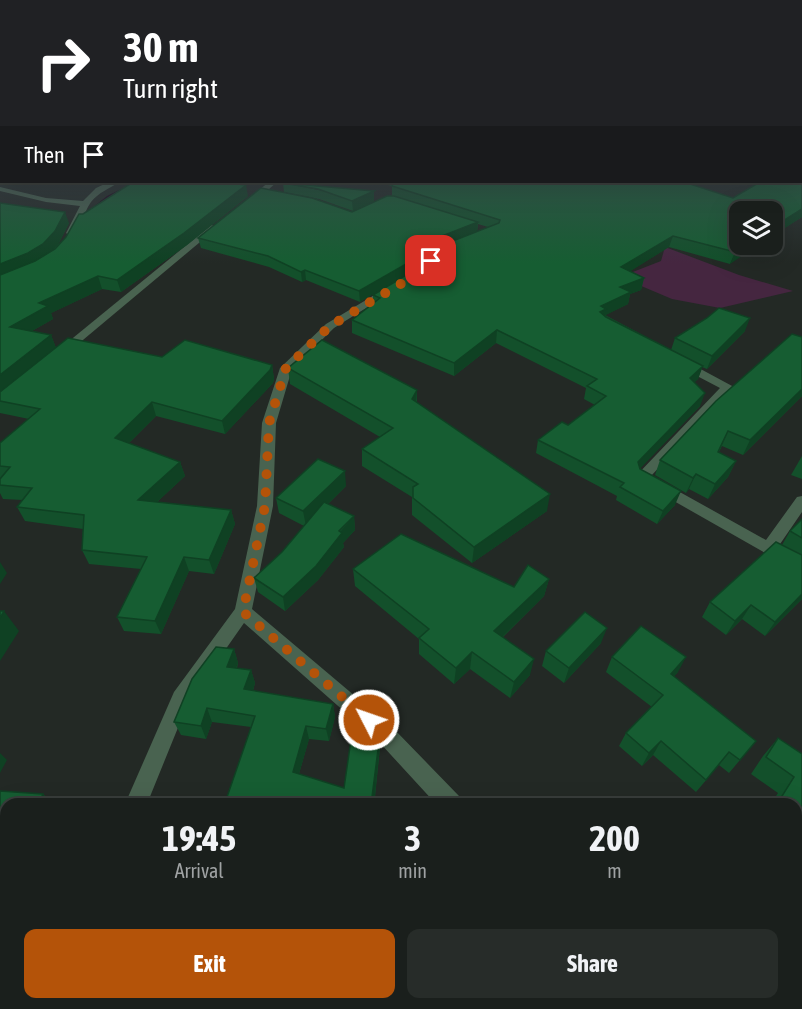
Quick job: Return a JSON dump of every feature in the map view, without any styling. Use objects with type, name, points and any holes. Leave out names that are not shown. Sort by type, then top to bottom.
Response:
[{"type":"street","points":[[65,242],[84,204],[96,193],[113,183]]},
{"type":"street","points":[[239,210],[266,193],[272,183]]},
{"type":"street","points":[[0,189],[46,200],[84,204]]},
{"type":"street","points":[[53,360],[221,222]]},
{"type":"street","points":[[139,798],[181,698],[243,612],[265,506],[269,423],[286,368],[330,326],[400,284]]},
{"type":"street","points":[[668,356],[728,387],[642,477],[802,568]]},
{"type":"street","points":[[769,548],[802,501]]},
{"type":"street","points":[[243,612],[387,736],[445,798]]},
{"type":"shaded area","points":[[665,247],[739,275],[793,291],[720,308],[672,299],[620,277],[661,261]]},
{"type":"building","points":[[131,183],[246,185],[184,233],[117,280],[98,276],[39,303],[48,306],[10,327],[51,335],[0,375],[0,275],[35,261],[55,249],[66,237],[79,214],[83,214]]},
{"type":"building","points":[[283,183],[374,191],[352,201],[318,189]]},
{"type":"building","points":[[393,183],[687,183],[733,198],[758,183],[802,183],[802,209],[783,221],[783,201],[729,201],[729,250],[673,236],[621,267],[644,278],[620,287],[631,292],[601,306],[606,309],[600,312],[606,317],[703,366],[690,378],[705,393],[638,462],[640,469],[681,491],[663,511],[620,487],[624,483],[538,440],[562,422],[568,425],[606,396],[587,386],[597,379],[497,330],[454,363],[352,320],[380,298],[373,295],[423,265],[445,244],[499,223],[500,220],[392,186]]},
{"type":"building","points":[[261,188],[312,198],[352,212],[387,196],[394,196],[478,222],[437,238],[415,259],[359,291],[305,270],[301,272],[268,256],[198,238]]},
{"type":"building","points":[[0,203],[65,212],[55,231],[43,244],[28,253],[0,264]]},
{"type":"building","points":[[719,308],[750,318],[712,356],[675,338],[707,318]]},
{"type":"building","points":[[792,334],[802,337],[802,389],[750,440],[728,431],[718,452],[736,461],[715,484],[696,474],[693,478],[660,460],[716,401]]},
{"type":"building","points":[[68,338],[162,357],[185,340],[272,365],[270,370],[222,421],[152,402],[115,438],[180,462],[138,500],[231,510],[209,560],[184,557],[155,621],[117,617],[147,557],[82,550],[84,515],[17,507],[32,488],[0,485],[0,479],[10,467],[0,466],[0,443],[40,409],[0,401],[0,392]]},
{"type":"building","points":[[322,340],[417,390],[412,399],[550,494],[474,547],[413,498],[413,487],[418,484],[362,449],[393,428],[288,368]]},
{"type":"building","points":[[318,459],[345,471],[303,511],[276,498]]},
{"type":"building","points":[[324,502],[354,516],[339,531],[342,533],[316,566],[283,597],[254,578],[282,552]]},
{"type":"building","points":[[802,519],[802,538],[790,531]]},
{"type":"building","points":[[401,534],[514,587],[528,565],[549,579],[494,631],[534,659],[514,682],[472,652],[456,668],[419,638],[429,629],[353,569]]},
{"type":"building","points":[[776,542],[802,555],[802,594],[775,622],[751,605],[735,621],[710,602]]},
{"type":"building","points":[[585,612],[607,628],[569,668],[546,651]]},
{"type":"building","points":[[641,626],[686,657],[671,674],[756,741],[740,760],[729,752],[706,780],[661,741],[649,753],[626,733],[663,695],[612,657]]},
{"type":"building","points":[[216,647],[234,649],[227,667],[251,670],[244,689],[333,704],[326,729],[306,726],[293,772],[344,788],[354,719],[364,720],[380,734],[372,797],[376,798],[227,798],[255,716],[207,708],[201,726],[174,722],[192,679]]},
{"type":"building","points":[[778,738],[802,754],[802,798],[781,798],[794,777],[766,757]]},
{"type":"building","points":[[0,791],[43,794],[41,798],[0,798]]},
{"type":"waterway","points":[[94,209],[109,197],[123,190]]},
{"type":"route","points":[[369,720],[243,612],[265,506],[269,423],[286,368],[330,326],[419,273],[431,261]]}]
